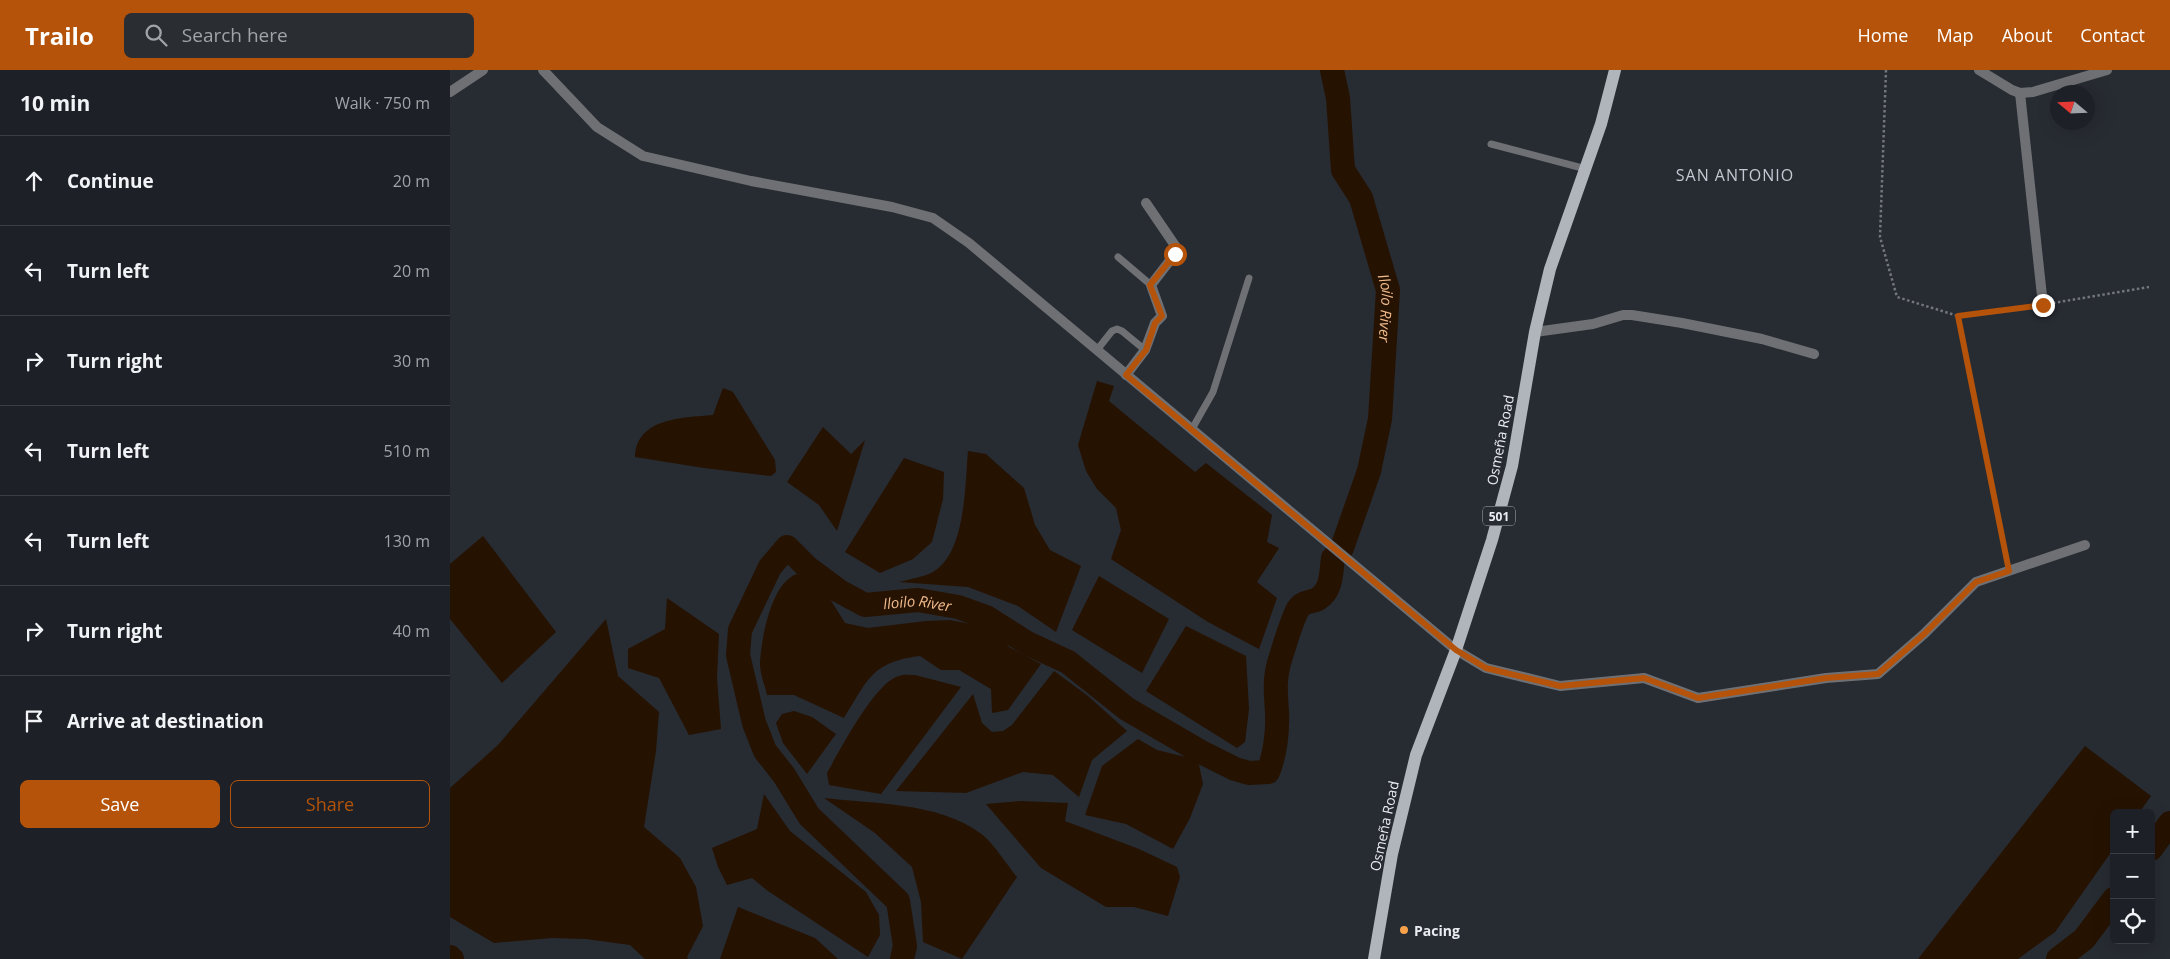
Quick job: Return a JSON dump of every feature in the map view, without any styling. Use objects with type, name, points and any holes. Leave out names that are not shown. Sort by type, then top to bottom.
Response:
[{"type":"main road","name":"Osmeña Road","points":[[1374,959],[1392,854],[1416,756],[1456,650],[1492,540],[1512,466],[1535,332],[1550,269],[1601,124],[1615,70]]},
{"type":"street","points":[[450,92],[483,70]]},
{"type":"street","points":[[544,70],[597,127],[644,156],[751,182],[892,207],[933,218],[969,243],[1456,650],[1486,668],[1560,686],[1644,678],[1698,698],[1826,678],[1878,674],[1924,634],[1976,582],[2086,545]]},
{"type":"street","points":[[1979,70],[2020,93],[2033,92],[2107,70]]},
{"type":"street","points":[[2020,93],[2043,305]]},
{"type":"street","points":[[1126,375],[1146,350],[1155,323],[1162,316],[1150,285],[1175,254],[1176,247],[1146,203]]},
{"type":"street","points":[[1535,332],[1593,324],[1623,315],[1632,315],[1682,322],[1762,339],[1814,354]]},
{"type":"lane","points":[[1491,144],[1586,169]]},
{"type":"lane","points":[[1118,257],[1150,285]]},
{"type":"lane","points":[[1192,429],[1212,392],[1249,278]]},
{"type":"lane","points":[[1097,350],[1112,331],[1117,329],[1146,350]]},
{"type":"path","points":[[1886,70],[1880,237],[1897,297],[1958,316],[2043,305],[2148,287]]},
{"type":"path","points":[[1958,316],[2009,571]]},
{"type":"shaded area","points":[[1097,381],[1114,386],[1109,401],[1195,472],[1206,463],[1272,515],[1267,542],[1279,548],[1257,582],[1277,598],[1259,649],[1208,622],[1111,559],[1121,530],[1116,508],[1097,489],[1086,471],[1078,445]]},
{"type":"shaded area","points":[[723,388],[733,392],[775,460],[776,472],[771,476],[635,457],[638,444],[644,434],[653,427],[676,419],[713,415]]},
{"type":"shaded area","points":[[823,427],[851,454],[865,440],[837,531],[819,505],[787,482]]},
{"type":"shaded area","points":[[968,451],[986,454],[1024,488],[1035,525],[1050,550],[1081,566],[1056,632],[1018,606],[968,587],[899,582],[933,572],[944,563],[952,550],[962,517]]},
{"type":"shaded area","points":[[904,458],[944,472],[943,499],[932,542],[913,559],[880,573],[845,552]]},
{"type":"shaded area","points":[[483,536],[556,632],[502,683],[450,619],[450,564]]},
{"type":"shaded area","points":[[797,574],[830,599],[845,623],[868,628],[950,620],[971,624],[996,633],[1009,647],[1041,664],[1008,710],[992,713],[991,689],[959,670],[941,670],[920,656],[891,663],[881,668],[866,683],[844,718],[794,695],[767,695],[760,664],[765,627],[780,588],[788,579]]},
{"type":"shaded area","points":[[1099,576],[1169,619],[1142,673],[1072,630]]},
{"type":"shaded area","points":[[667,598],[719,634],[717,678],[721,729],[689,735],[659,678],[628,668],[628,649],[665,629]]},
{"type":"shaded area","points":[[606,619],[618,676],[659,712],[656,751],[644,827],[680,858],[696,887],[703,926],[687,957],[688,959],[645,959],[630,945],[586,939],[552,938],[494,943],[450,917],[450,788],[498,745]]},
{"type":"shaded area","points":[[1186,626],[1246,656],[1249,709],[1245,742],[1237,748],[1146,691]]},
{"type":"shaded area","points":[[1054,671],[1088,696],[1127,731],[1092,760],[1079,797],[1053,775],[1023,772],[966,793],[896,791],[973,694],[982,723],[992,732],[1003,731],[1012,725]]},
{"type":"shaded area","points":[[901,675],[915,675],[961,687],[881,794],[829,785],[827,773],[858,719],[879,691],[890,681]]},
{"type":"shaded area","points":[[794,711],[812,717],[836,734],[807,774],[783,743],[776,723],[782,714]]},
{"type":"shaded area","points":[[1138,739],[1157,750],[1198,760],[1203,784],[1190,818],[1173,849],[1126,824],[1085,815],[1102,766]]},
{"type":"shaded area","points":[[2085,746],[2151,796],[2142,809],[2110,809],[2110,854],[2055,932],[2018,959],[1918,959]]},
{"type":"shaded area","points":[[764,794],[790,831],[866,892],[879,915],[880,935],[868,957],[768,891],[752,878],[727,885],[718,867],[712,848],[757,829]]},
{"type":"shaded area","points":[[824,798],[905,806],[945,815],[980,833],[995,848],[1017,877],[962,959],[923,942],[921,902],[912,867],[875,833]]},
{"type":"shaded area","points":[[1021,801],[1068,803],[1065,821],[1139,849],[1177,867],[1180,877],[1168,916],[1134,907],[1106,907],[1041,868],[986,804]]},
{"type":"shaded area","points":[[738,907],[815,938],[838,959],[720,959]]},
{"type":"waterway","name":"Iloilo River","points":[[1332,70],[1338,98],[1343,170],[1361,198],[1388,290],[1380,419],[1369,471],[1342,548]]},
{"type":"waterway","name":"Iloilo River","points":[[902,959],[905,946],[898,901],[809,816],[784,775],[765,751],[754,723],[738,655],[740,630],[770,567],[787,547],[808,568],[839,591],[865,605],[918,600],[958,607],[986,617],[1027,643],[1068,662],[1127,709],[1201,752],[1235,769],[1249,773],[1268,772],[1276,735],[1277,669],[1290,627],[1298,609],[1304,603],[1318,599],[1326,591],[1330,581],[1333,558]]},
{"type":"waterway","points":[[2155,844],[2170,823]]},
{"type":"waterway","points":[[2058,959],[2084,939],[2110,904]]},
{"type":"place","name":"Pacing","points":[[1404,930]]},
{"type":"district","name":"SAN ANTONIO","points":[[1735,175]]},
{"type":"route","points":[[1175,254],[1150,285],[1159,302],[1162,316],[1155,323],[1146,350],[1126,375],[1357,570],[1456,650],[1486,668],[1560,686],[1644,678],[1698,698],[1826,678],[1878,674],[1924,634],[1976,582],[2009,571],[1958,316],[2043,305]]}]
